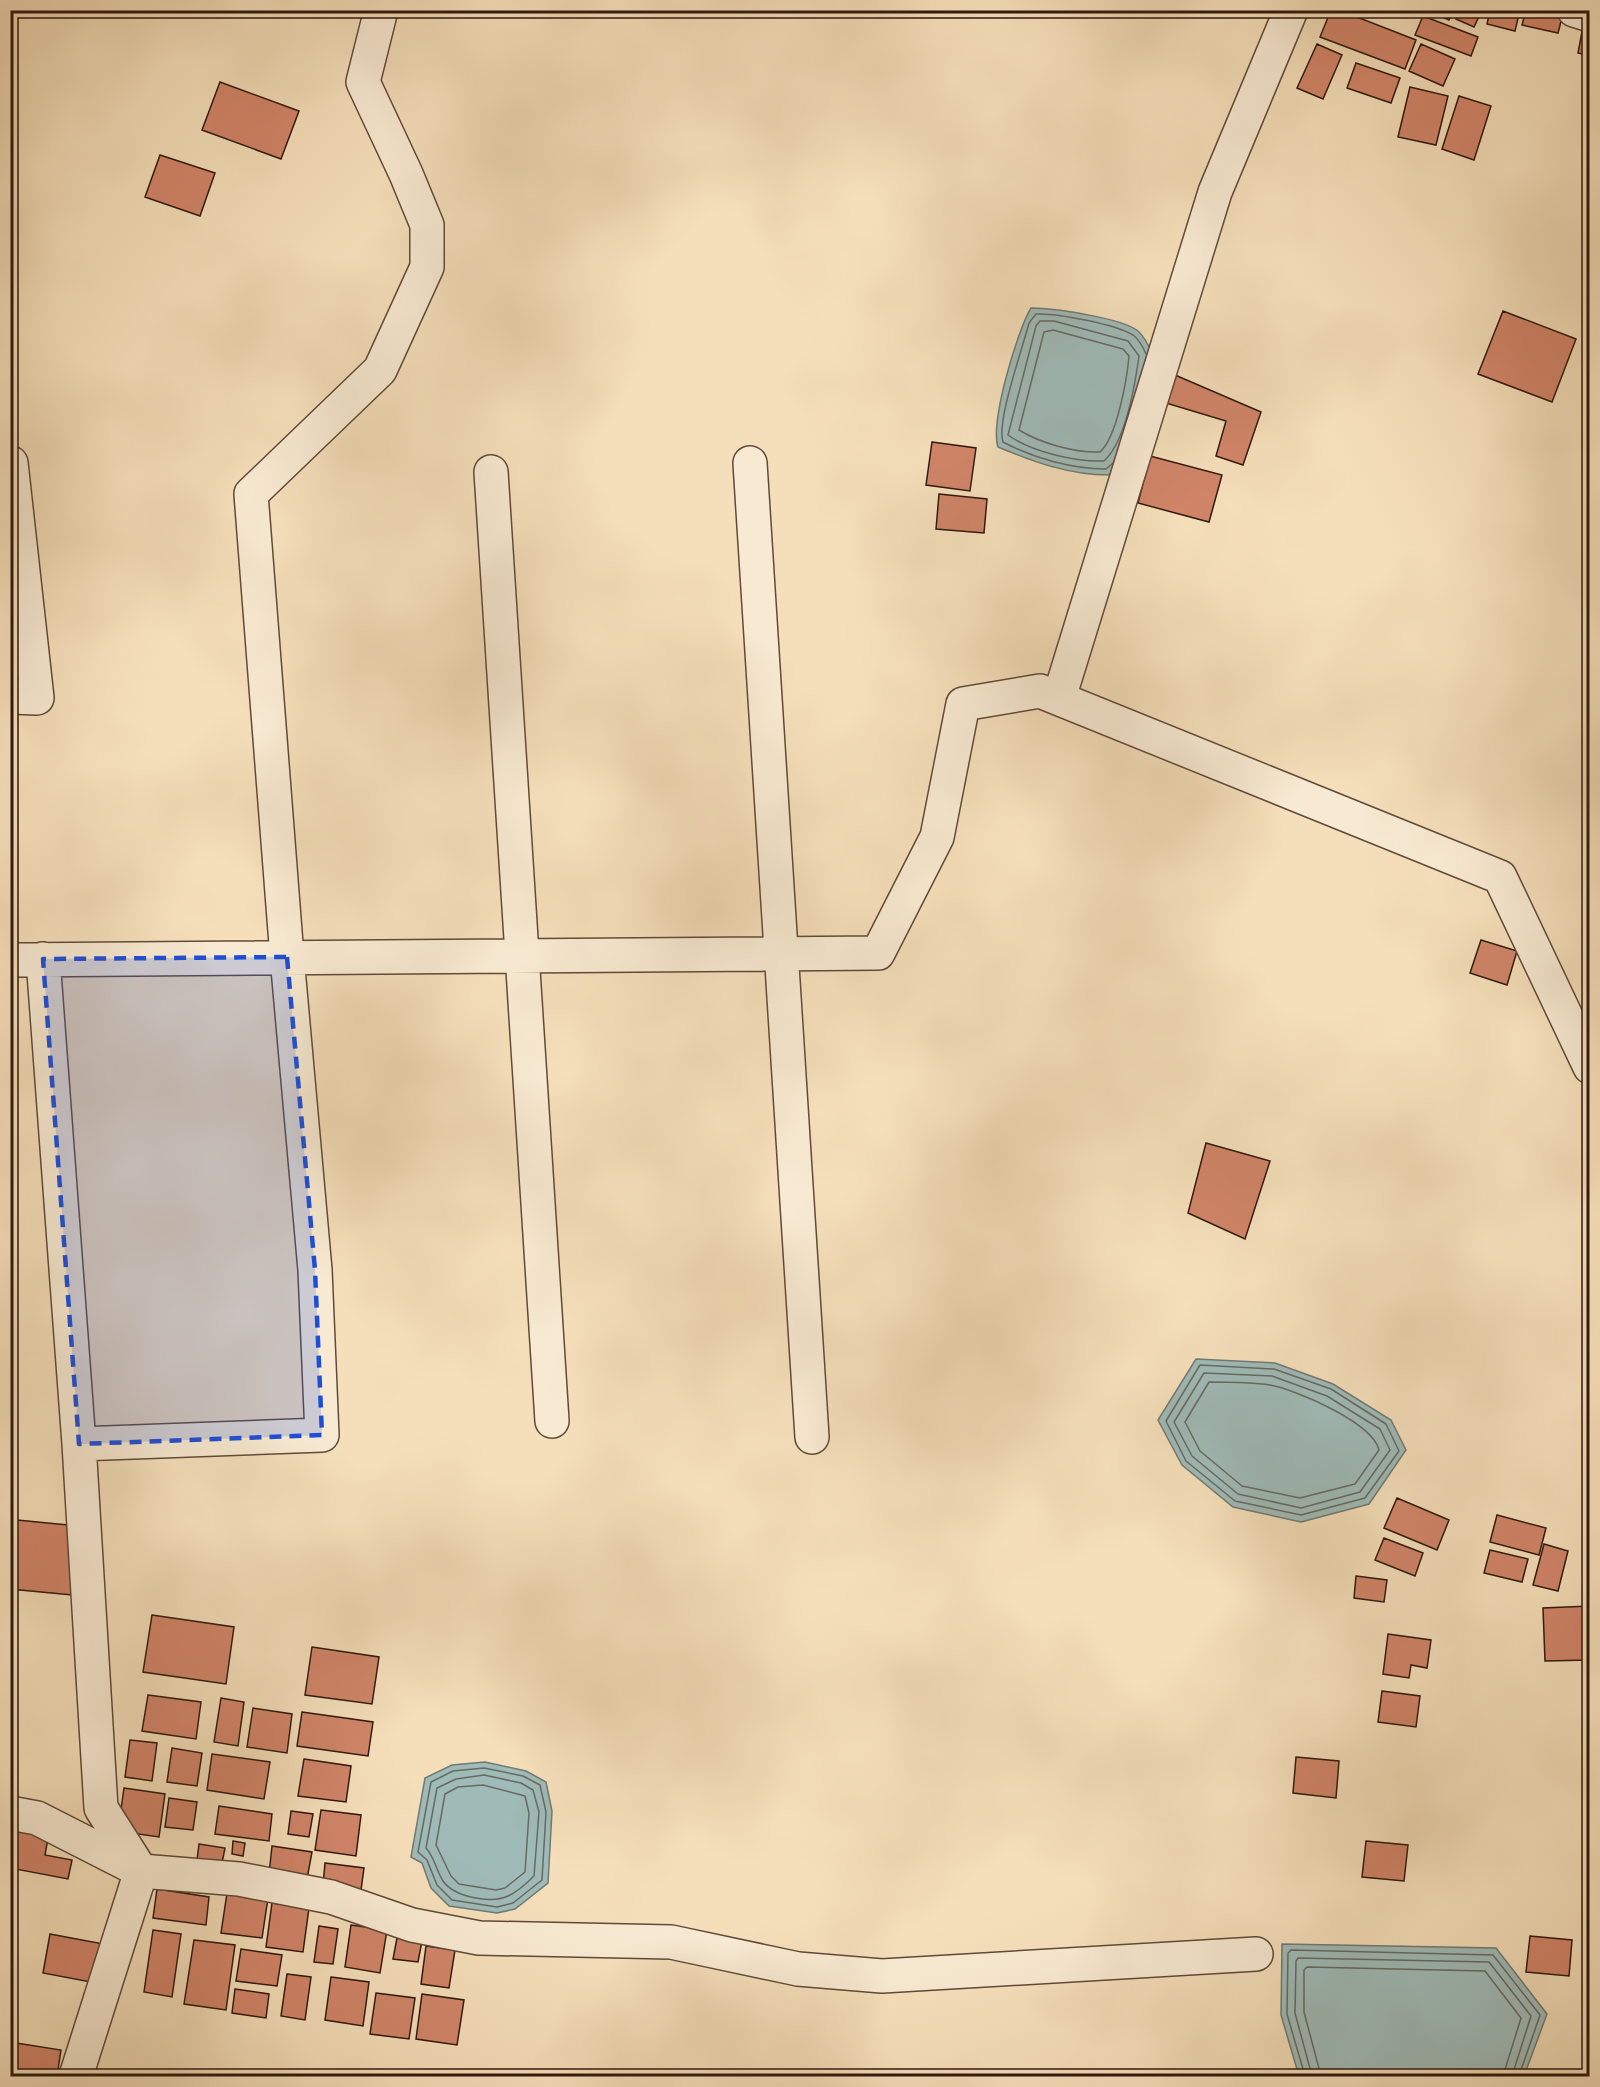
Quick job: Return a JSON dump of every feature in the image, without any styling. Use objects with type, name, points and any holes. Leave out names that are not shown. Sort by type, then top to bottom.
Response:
[{"type":"street","points":[[79,1444],[322,1435],[315,1270],[287,957],[251,494],[380,370],[427,267],[427,225],[363,82],[381,10]]},
{"type":"street","points":[[1059,698],[1215,192],[1291,10]]},
{"type":"street","points":[[1574,10],[1590,15]]},
{"type":"street","points":[[10,697],[37,698],[11,463]]},
{"type":"street","points":[[750,463],[812,1437]]},
{"type":"street","points":[[491,472],[552,1421]]},
{"type":"street","points":[[10,960],[878,953],[937,837],[963,704],[1040,691],[1500,877],[1590,1067]]},
{"type":"street","points":[[43,959],[79,1444],[101,1808],[141,1871]]},
{"type":"street","points":[[10,1813],[37,1818],[141,1871],[250,1881],[331,1897],[412,1925],[479,1938],[671,1942],[798,1969],[882,1976],[1256,1954]]},
{"type":"street","points":[[76,2076],[141,1871]]},
{"type":"highlighted area","points":[[287,957],[315,1270],[322,1435],[79,1444],[43,959]]},
{"type":"water","points":[[1031,308],[1103,318],[1130,326],[1138,331],[1150,348],[1153,355],[1124,461],[1109,475],[1080,473],[1052,467],[998,447],[1001,398],[1012,355]]},
{"type":"water","points":[[1196,1359],[1275,1363],[1333,1384],[1391,1420],[1406,1450],[1369,1504],[1301,1522],[1233,1507],[1182,1465],[1158,1420]]},
{"type":"water","points":[[485,1762],[526,1771],[546,1782],[552,1811],[548,1883],[515,1909],[497,1913],[449,1906],[431,1888],[422,1863],[411,1857],[425,1778],[452,1765]]},
{"type":"water","points":[[1282,1944],[1496,1948],[1547,2014],[1524,2076],[1299,2076],[1281,2015]]},
{"type":"building","points":[[1331,10],[1339,10],[1416,40],[1405,69],[1320,37]]},
{"type":"building","points":[[1434,10],[1453,10],[1449,20],[1433,13]]},
{"type":"building","points":[[1460,10],[1482,10],[1474,27],[1456,19]]},
{"type":"building","points":[[1490,10],[1520,10],[1515,31],[1487,24]]},
{"type":"building","points":[[1526,10],[1564,10],[1558,33],[1522,25]]},
{"type":"building","points":[[1423,16],[1478,37],[1471,56],[1415,35]]},
{"type":"building","points":[[1584,21],[1590,22],[1590,56],[1578,53]]},
{"type":"building","points":[[1317,44],[1342,55],[1323,99],[1297,88]]},
{"type":"building","points":[[1421,44],[1455,59],[1443,86],[1409,71]]},
{"type":"building","points":[[1356,63],[1400,78],[1391,103],[1347,88]]},
{"type":"building","points":[[220,82],[299,111],[281,159],[202,130]]},
{"type":"building","points":[[1410,87],[1448,96],[1436,145],[1398,137]]},
{"type":"building","points":[[1459,96],[1491,106],[1474,160],[1442,149]]},
{"type":"building","points":[[160,155],[215,173],[200,216],[145,197]]},
{"type":"building","points":[[1503,311],[1576,339],[1552,402],[1478,374]]},
{"type":"building","points":[[1175,375],[1261,412],[1243,465],[1216,456],[1226,421],[1166,403]]},
{"type":"building","points":[[932,442],[976,448],[970,491],[926,485]]},
{"type":"building","points":[[1150,456],[1222,475],[1209,522],[1138,503]]},
{"type":"building","points":[[939,494],[987,499],[984,533],[936,529]]},
{"type":"building","points":[[1481,940],[1517,951],[1507,985],[1470,973]]},
{"type":"building","points":[[1206,1143],[1270,1161],[1245,1239],[1188,1213]]},
{"type":"building","points":[[1397,1498],[1449,1520],[1437,1550],[1384,1528]]},
{"type":"building","points":[[1497,1515],[1546,1528],[1539,1555],[1490,1542]]},
{"type":"building","points":[[17,1520],[99,1528],[93,1597],[10,1589]]},
{"type":"building","points":[[1384,1538],[1423,1553],[1415,1576],[1375,1560]]},
{"type":"building","points":[[1544,1544],[1568,1551],[1558,1591],[1533,1585]]},
{"type":"building","points":[[1490,1550],[1528,1559],[1522,1582],[1484,1573]]},
{"type":"building","points":[[1356,1576],[1387,1580],[1384,1602],[1354,1598]]},
{"type":"building","points":[[1590,1606],[1590,1660],[1545,1661],[1543,1608]]},
{"type":"building","points":[[152,1615],[234,1627],[226,1684],[143,1672]]},
{"type":"building","points":[[1388,1634],[1431,1640],[1427,1668],[1411,1665],[1409,1678],[1383,1674]]},
{"type":"building","points":[[312,1647],[379,1657],[372,1704],[305,1695]]},
{"type":"building","points":[[1382,1691],[1420,1696],[1416,1727],[1378,1722]]},
{"type":"building","points":[[148,1695],[201,1702],[196,1739],[142,1731]]},
{"type":"building","points":[[221,1698],[244,1702],[238,1746],[214,1742]]},
{"type":"building","points":[[253,1708],[292,1714],[287,1753],[247,1747]]},
{"type":"building","points":[[302,1712],[373,1722],[368,1756],[297,1746]]},
{"type":"building","points":[[130,1740],[157,1743],[152,1781],[125,1777]]},
{"type":"building","points":[[172,1748],[202,1753],[197,1786],[167,1782]]},
{"type":"building","points":[[212,1754],[270,1762],[264,1799],[207,1790]]},
{"type":"building","points":[[1296,1757],[1339,1761],[1336,1798],[1293,1793]]},
{"type":"building","points":[[304,1759],[351,1766],[346,1802],[298,1796]]},
{"type":"building","points":[[124,1788],[165,1794],[159,1837],[118,1831]]},
{"type":"building","points":[[169,1798],[197,1802],[193,1830],[165,1827]]},
{"type":"building","points":[[219,1806],[272,1814],[269,1841],[215,1834]]},
{"type":"building","points":[[321,1810],[361,1815],[356,1856],[315,1850]]},
{"type":"building","points":[[291,1811],[313,1814],[309,1837],[288,1834]]},
{"type":"building","points":[[10,1820],[50,1827],[45,1855],[72,1860],[68,1879],[10,1868]]},
{"type":"building","points":[[233,1841],[245,1843],[243,1856],[232,1854]]},
{"type":"building","points":[[1366,1841],[1408,1845],[1404,1881],[1362,1877]]},
{"type":"building","points":[[199,1844],[225,1848],[222,1863],[197,1860]]},
{"type":"building","points":[[272,1846],[312,1852],[307,1879],[269,1874]]},
{"type":"building","points":[[325,1863],[364,1868],[361,1890],[323,1885]]},
{"type":"building","points":[[157,1889],[209,1897],[206,1925],[153,1918]]},
{"type":"building","points":[[227,1893],[268,1898],[262,1938],[221,1933]]},
{"type":"building","points":[[272,1903],[309,1908],[303,1952],[266,1947]]},
{"type":"building","points":[[351,1925],[387,1930],[380,1973],[345,1967]]},
{"type":"building","points":[[319,1926],[338,1929],[333,1964],[314,1962]]},
{"type":"building","points":[[153,1930],[181,1934],[172,1997],[144,1992]]},
{"type":"building","points":[[50,1934],[109,1945],[101,1984],[43,1973]]},
{"type":"building","points":[[1530,1936],[1572,1940],[1569,1976],[1526,1972]]},
{"type":"building","points":[[397,1938],[422,1941],[418,1962],[393,1959]]},
{"type":"building","points":[[194,1940],[235,1945],[226,2010],[184,2004]]},
{"type":"building","points":[[426,1946],[455,1950],[449,1988],[421,1984]]},
{"type":"building","points":[[241,1949],[282,1955],[277,1986],[236,1981]]},
{"type":"building","points":[[287,1974],[311,1977],[305,2020],[281,2016]]},
{"type":"building","points":[[331,1977],[369,1982],[363,2026],[325,2020]]},
{"type":"building","points":[[235,1989],[269,1994],[266,2018],[232,2013]]},
{"type":"building","points":[[376,1993],[415,1998],[409,2039],[370,2034]]},
{"type":"building","points":[[422,1994],[464,2000],[457,2045],[416,2039]]},
{"type":"building","points":[[10,2042],[61,2050],[57,2076],[10,2076]]}]
